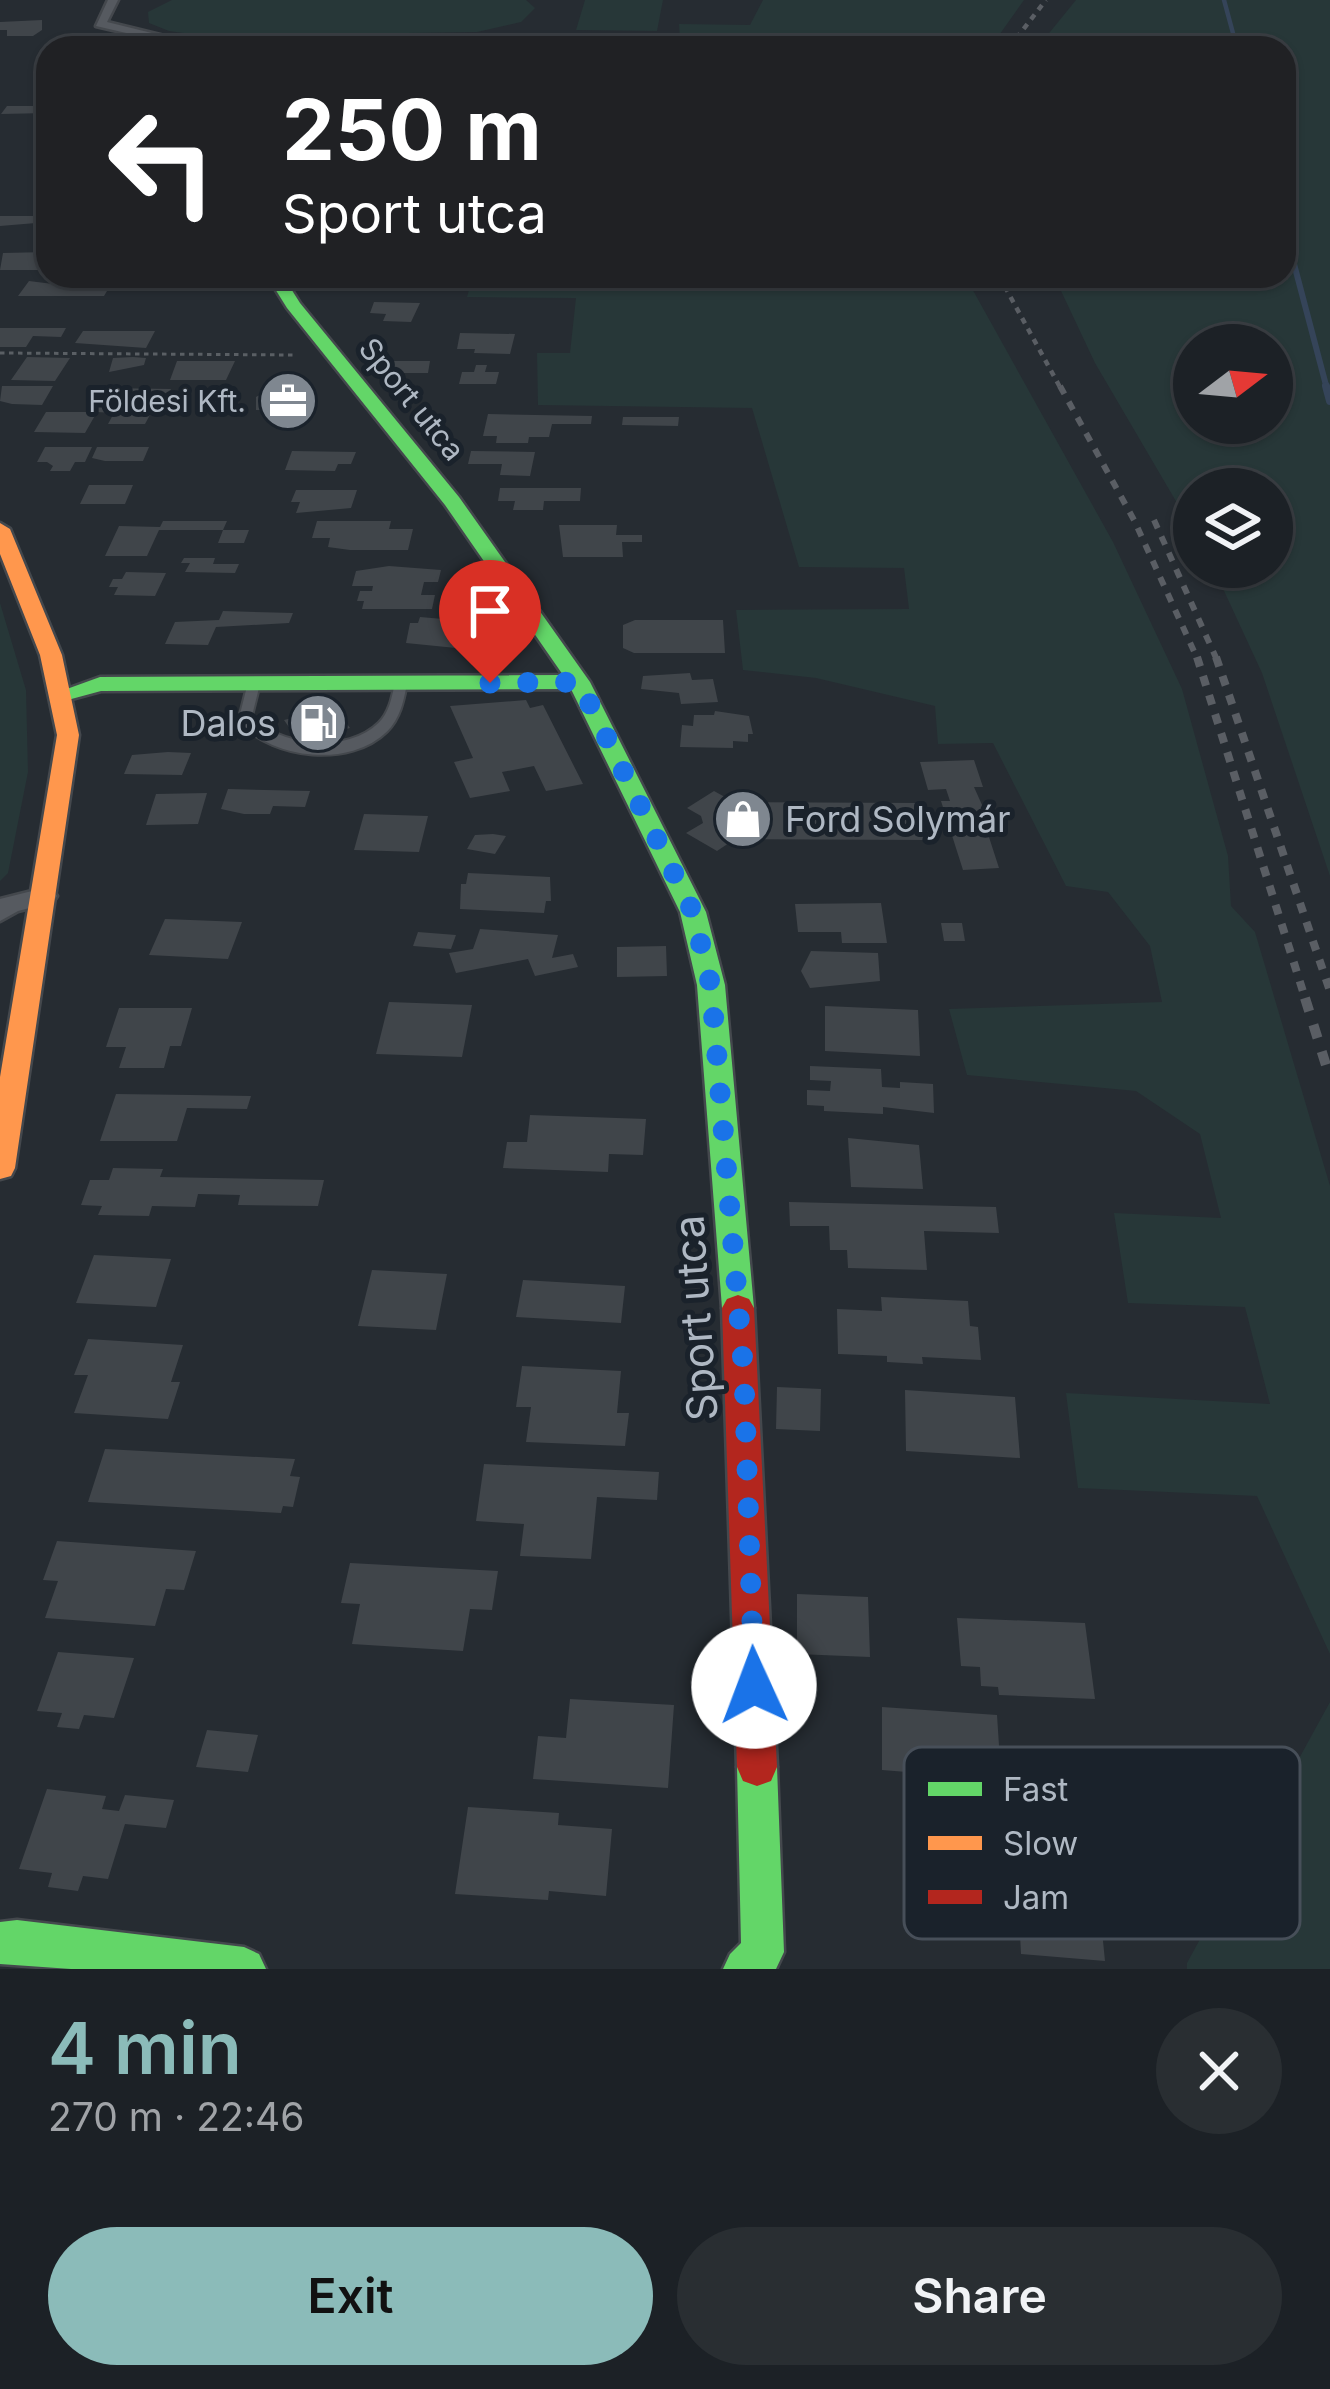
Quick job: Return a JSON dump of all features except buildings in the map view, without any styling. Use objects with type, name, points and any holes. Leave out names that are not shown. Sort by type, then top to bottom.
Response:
[{"type":"street","points":[[113,0],[100,24],[154,36]]},
{"type":"street","name":"Sport utca","points":[[284,288],[452,500],[579,682],[693,912],[711,986],[744,1375],[763,1952],[745,1969]]},
{"type":"street","points":[[0,529],[64,694],[68,735],[0,1168]]},
{"type":"street","points":[[64,694],[100,684],[579,682]]},
{"type":"street","points":[[0,914],[9,905],[44,896]]},
{"type":"street","points":[[0,1943],[17,1941],[244,1969]]},
{"type":"lane","points":[[254,683],[245,719],[258,736],[305,752],[358,740],[383,728],[396,704],[400,683]]},
{"type":"path","points":[[0,353],[334,354]]},
{"type":"shaded area","points":[[172,0],[526,0],[535,8],[521,22],[477,32],[205,36],[149,23],[148,12]]},
{"type":"shaded area","points":[[585,0],[663,0],[657,31],[576,30]]},
{"type":"shaded area","points":[[763,0],[1024,0],[998,36],[680,36],[679,24],[750,25]]},
{"type":"shaded area","points":[[1076,0],[1330,0],[1330,876],[1262,673],[1223,588],[1293,588],[1293,468],[1173,468],[1173,496],[1095,363],[1060,288],[1296,288],[1296,36],[1047,36]]},
{"type":"shaded area","points":[[470,288],[972,288],[1113,542],[1182,689],[1228,856],[1231,906],[1255,932],[1330,1186],[1330,1654],[1257,1496],[1078,1488],[1066,1393],[1270,1404],[1245,1307],[1128,1303],[1114,1213],[1221,1218],[1200,1134],[1136,1091],[967,1075],[949,1009],[1162,1002],[1150,946],[1108,892],[1066,886],[993,743],[938,744],[935,706],[816,678],[743,670],[736,610],[909,609],[904,568],[799,567],[752,408],[538,405],[537,353],[570,353],[576,298],[467,297]]},
{"type":"shaded area","points":[[0,603],[26,690],[28,772],[8,873],[0,881]]},
{"type":"shaded area","points":[[1330,1702],[1330,1969],[1187,1969],[1200,1939],[1300,1939],[1300,1757]]},
{"type":"waterway","points":[[1224,0],[1234,36]]},
{"type":"waterway","points":[[1296,271],[1327,389]]},
{"type":"waterway","points":[[1326,386],[1330,401]]},
{"type":"railway","points":[[1018,36],[1046,0]]},
{"type":"railway","points":[[1006,288],[1061,389]]},
{"type":"railway","points":[[1060,386],[1134,520],[1198,660]]},
{"type":"railway","points":[[1154,520],[1217,660]]},
{"type":"railway","points":[[1216,657],[1330,991]]},
{"type":"railway","points":[[1198,660],[1306,1001]]},
{"type":"railway","points":[[1305,998],[1330,1078]]},
{"type":"traffic: fast","points":[[282,288],[452,501],[579,682],[693,912],[711,985],[738,1308]]},
{"type":"traffic: fast","points":[[64,694],[100,684],[579,682]]},
{"type":"traffic: fast","points":[[745,1969],[763,1952],[757,1767]]},
{"type":"traffic: fast","points":[[0,1943],[17,1941],[244,1969]]},
{"type":"traffic: slow","points":[[0,529],[51,655],[68,735],[0,1168]]},
{"type":"traffic: jam","points":[[738,1308],[757,1767]]},
{"type":"place","name":"Földesi Kft.","points":[[288,401]]},
{"type":"place","name":"Dalos","points":[[318,723]]},
{"type":"place","name":"Ford Solymár","points":[[743,819]]},
{"type":"route","points":[[490,683],[579,682],[612,740],[693,912],[711,986],[744,1375],[754,1686]]}]
